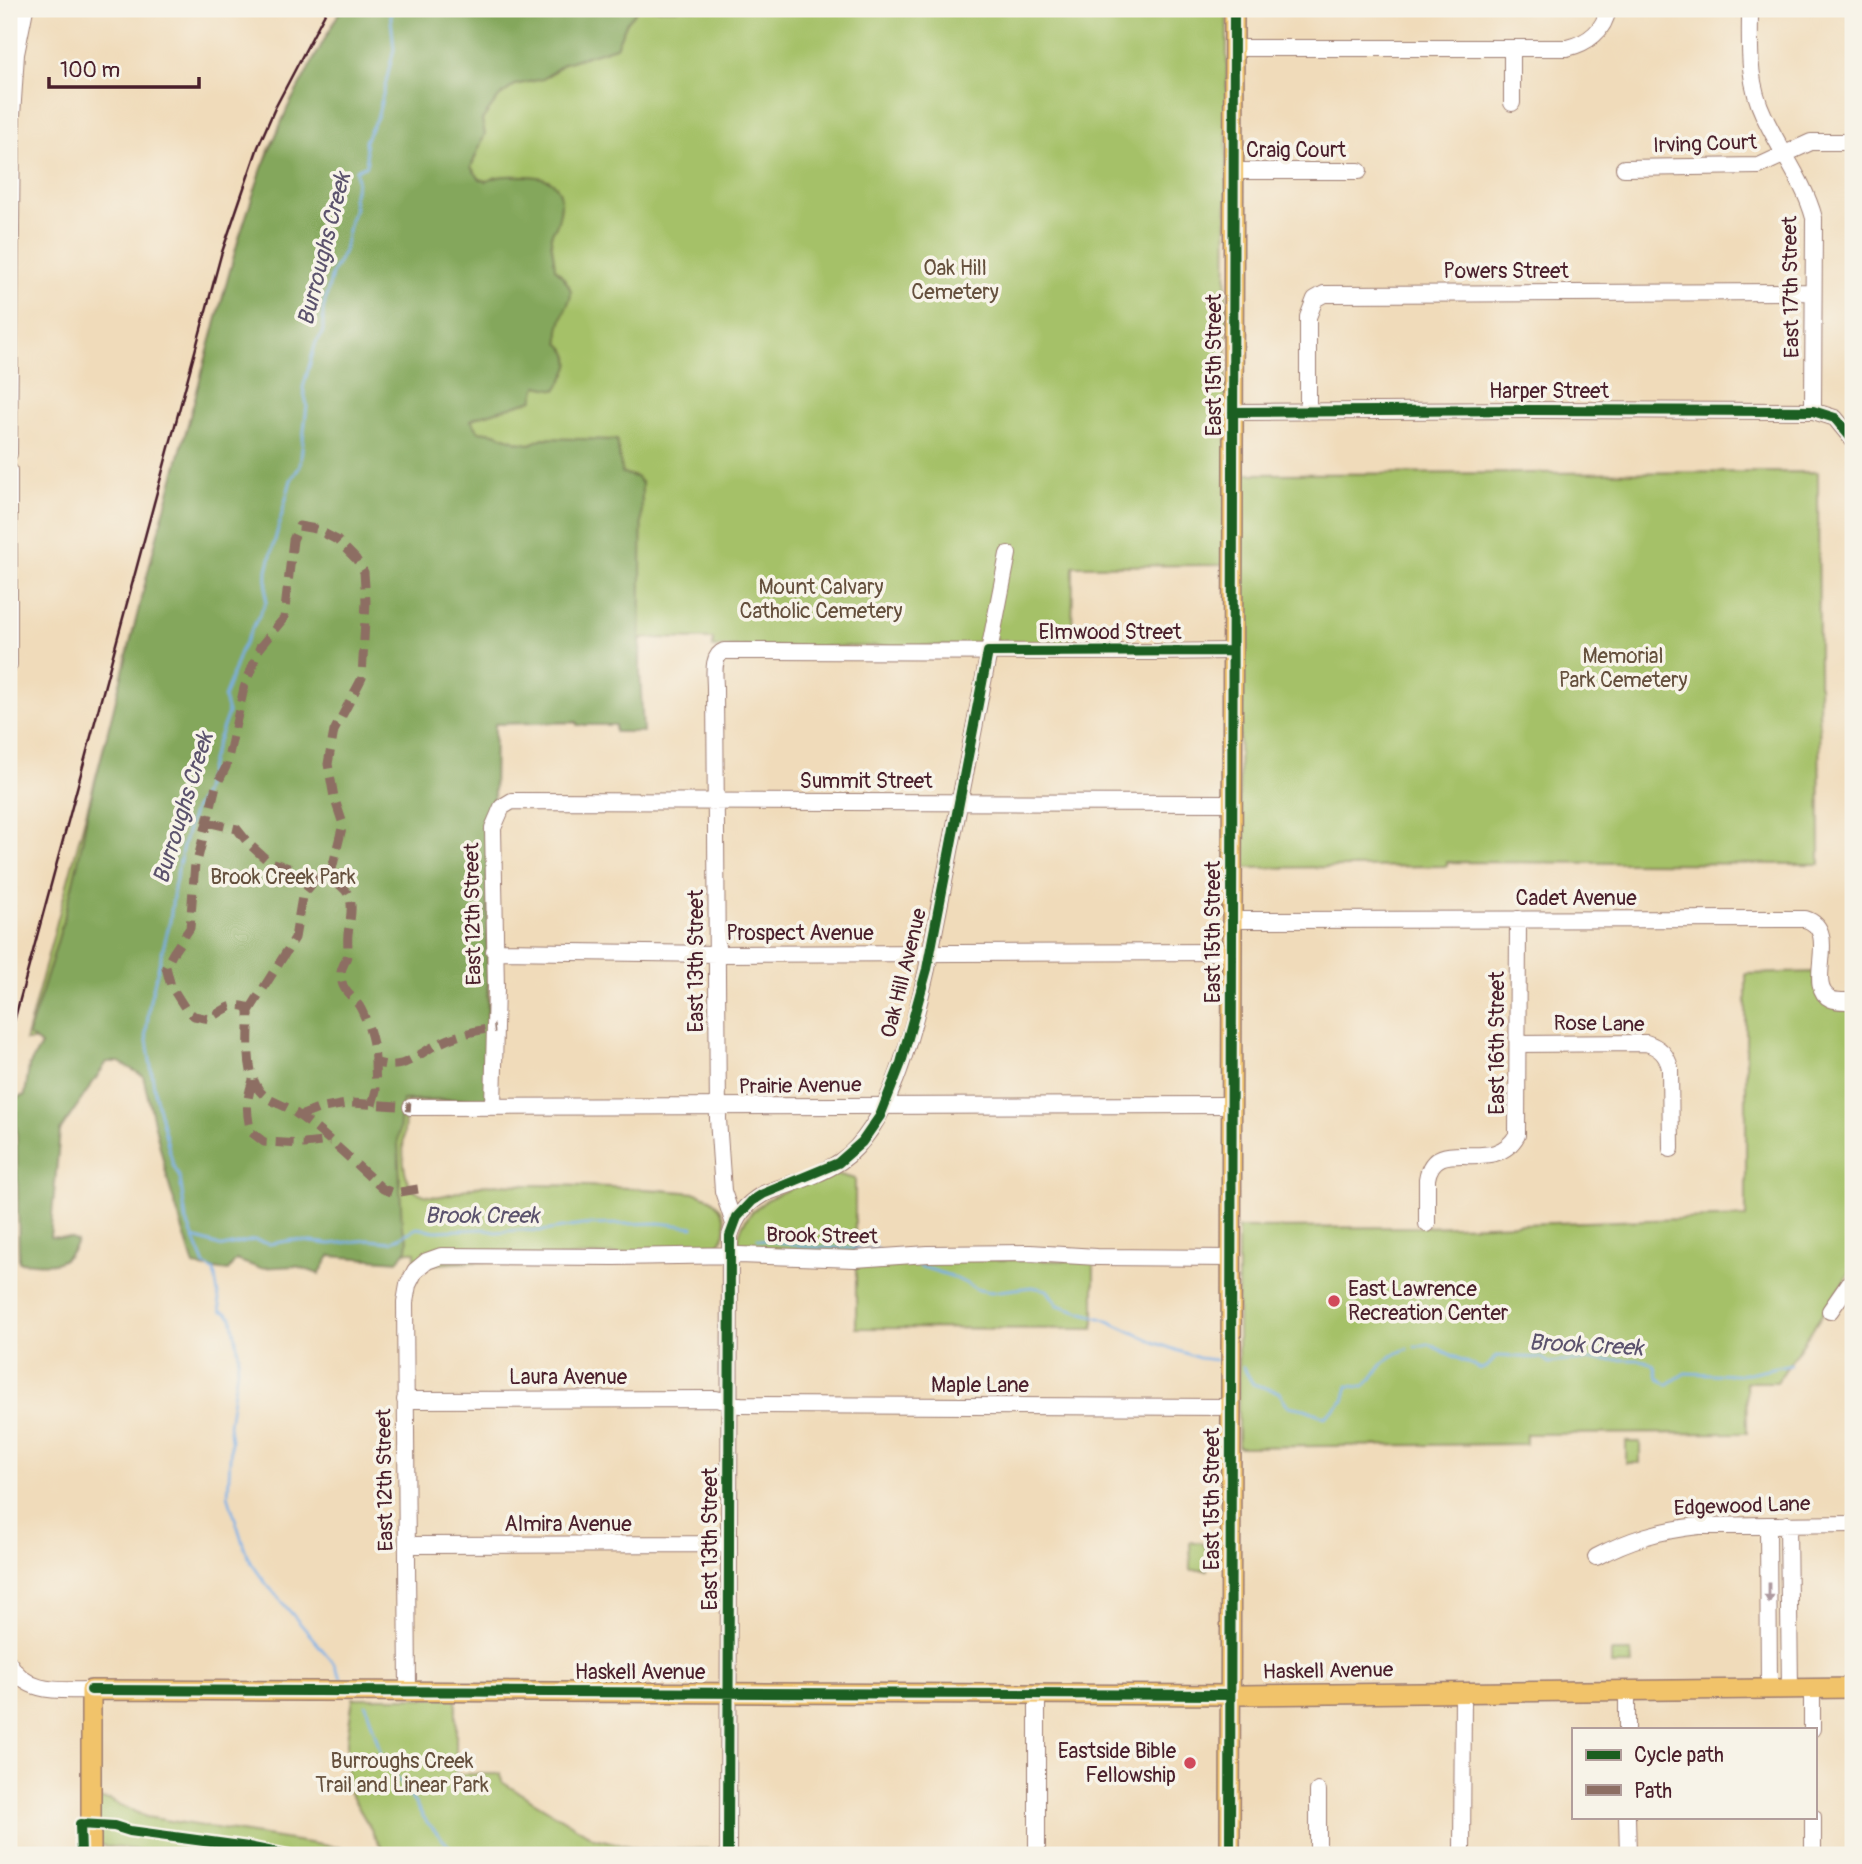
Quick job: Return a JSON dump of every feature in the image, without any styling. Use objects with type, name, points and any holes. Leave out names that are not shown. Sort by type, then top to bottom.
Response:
[{"type":"main road","name":"East 15th Street","points":[[1230,1855],[1234,9]]},
{"type":"main road","name":"Haskell Avenue","points":[[91,1690],[1230,1695],[1853,1688]]},
{"type":"main road","points":[[91,1690],[91,1855]]},
{"type":"street","points":[[9,454],[11,139],[16,54],[25,9]]},
{"type":"street","points":[[1234,48],[1567,48],[1578,45],[1597,32],[1608,9]]},
{"type":"street","name":"East 17th Street","points":[[1750,9],[1752,83],[1764,116],[1806,193],[1814,218],[1813,411]]},
{"type":"street","points":[[1511,48],[1512,103]]},
{"type":"street","name":"Irving Court","points":[[1624,168],[1759,166],[1811,142],[1853,142]]},
{"type":"street","name":"Craig Court","points":[[1233,171],[1359,171]]},
{"type":"street","name":"Powers Street","points":[[1308,412],[1308,317],[1315,299],[1324,294],[1812,292]]},
{"type":"street","name":"Harper Street","points":[[1233,412],[1813,411],[1835,418],[1853,440]]},
{"type":"street","points":[[9,470],[9,665]]},
{"type":"street","name":"Oak Hill Avenue","points":[[734,1224],[743,1209],[763,1194],[823,1170],[852,1153],[872,1129],[884,1106],[913,1025],[931,952],[1008,554]]},
{"type":"street","name":"Elmwood Street","points":[[718,653],[1152,653],[1233,650]]},
{"type":"street","name":"East 13th Street","points":[[718,653],[715,657],[718,1107],[723,1191],[734,1224],[730,1236],[728,1855]]},
{"type":"street","name":"Summit Street","points":[[502,807],[519,801],[1232,803]]},
{"type":"street","name":"East 12th Street","points":[[493,1106],[493,828],[502,807]]},
{"type":"street","name":"East 16th Street","points":[[1427,1224],[1427,1179],[1436,1160],[1450,1155],[1499,1153],[1508,1149],[1517,1135],[1518,919]]},
{"type":"street","name":"Cadet Avenue","points":[[1232,920],[1805,919],[1813,921],[1822,936],[1823,991],[1828,998],[1836,1001],[1853,1001]]},
{"type":"street","name":"Prospect Avenue","points":[[494,951],[718,954],[1232,952]]},
{"type":"street","name":"Rose Lane","points":[[1518,1044],[1654,1045],[1668,1059],[1670,1068],[1671,1149]]},
{"type":"street","name":"Prairie Avenue","points":[[411,1107],[1232,1105]]},
{"type":"street","name":"Brook Street","points":[[415,1271],[427,1261],[440,1256],[730,1255],[867,1259],[928,1254],[1030,1253],[1097,1257],[1231,1258]]},
{"type":"street","name":"East 12th Street","points":[[408,1690],[405,1302],[408,1284],[415,1271]]},
{"type":"street","points":[[1830,1311],[1851,1285]]},
{"type":"street","name":"Laura Avenue","points":[[405,1400],[703,1399],[729,1402]]},
{"type":"street","name":"Maple Lane","points":[[729,1402],[740,1405],[1231,1406]]},
{"type":"street","points":[[1788,1524],[1790,1688]]},
{"type":"street","name":"Edgewood Lane","points":[[1597,1557],[1620,1544],[1665,1530],[1699,1525],[1853,1524]]},
{"type":"street","points":[[1768,1525],[1769,1689]]},
{"type":"street","name":"Almira Avenue","points":[[407,1545],[729,1544]]},
{"type":"street","name":"Haskell Avenue","points":[[10,1666],[18,1677],[36,1688],[91,1690]]},
{"type":"street","points":[[1812,1688],[1812,1728]]},
{"type":"street","points":[[1627,1690],[1627,1728]]},
{"type":"street","points":[[1462,1855],[1463,1692]]},
{"type":"street","points":[[1037,1693],[1037,1855]]},
{"type":"street","points":[[1318,1791],[1318,1855]]},
{"type":"street","points":[[1627,1818],[1628,1855]]},
{"type":"street","points":[[1813,1818],[1813,1855]]},
{"type":"green space","name":"Brook Creek Park","points":[[341,9],[638,9],[627,22],[616,47],[565,63],[543,79],[515,85],[499,97],[482,120],[485,134],[471,167],[480,179],[487,181],[506,176],[536,177],[551,182],[560,193],[560,210],[551,238],[555,268],[571,291],[559,328],[559,343],[570,360],[556,390],[537,386],[533,400],[471,420],[479,431],[530,444],[543,438],[617,440],[622,473],[636,477],[642,483],[640,671],[643,732],[615,732],[615,725],[577,725],[577,722],[495,724],[494,797],[487,823],[488,1099],[403,1100],[398,1140],[402,1227],[408,1240],[407,1249],[398,1261],[330,1256],[319,1274],[296,1266],[259,1268],[236,1260],[228,1271],[194,1266],[169,1185],[143,1076],[119,1062],[107,1062],[60,1131],[50,1237],[70,1238],[77,1242],[66,1258],[60,1261],[46,1264],[19,1262],[16,1098],[25,1095],[29,1066],[41,1045],[28,1035],[70,897],[87,814],[155,544],[238,241],[262,168],[288,107]]},
{"type":"green space","points":[[555,9],[1227,9],[1226,565],[1073,566],[1072,648],[1001,645],[996,639],[984,646],[713,647],[713,639],[640,638],[640,722],[492,723],[488,1100],[407,1102],[403,1148],[405,1173],[409,1183],[423,1195],[431,1196],[448,1195],[494,1184],[592,1186],[696,1193],[713,1201],[720,1208],[726,1224],[721,1241],[714,1249],[415,1265],[415,1252],[213,1252],[153,1040],[25,1041],[247,214],[270,147],[320,61]]},
{"type":"green space","name":"Memorial Park Cemetery","points":[[1818,472],[1820,864],[1447,862],[1447,866],[1239,868],[1240,474]]},
{"type":"green space","points":[[1815,972],[1815,986],[1853,1007],[1853,1268],[1777,1382],[1746,1382],[1747,1433],[1526,1434],[1526,1444],[1238,1447],[1238,1228],[1422,1227],[1746,1217],[1746,974]]},
{"type":"green space","points":[[833,1173],[855,1179],[855,1255],[737,1248],[740,1231],[758,1206],[786,1190]]},
{"type":"green space","points":[[921,1259],[1094,1261],[1094,1329],[856,1328],[856,1263]]},
{"type":"green space","points":[[1626,1442],[1640,1442],[1640,1463],[1626,1463]]},
{"type":"green space","points":[[1190,1542],[1200,1542],[1206,1546],[1207,1570],[1191,1570]]},
{"type":"green space","points":[[1611,1652],[1631,1652],[1632,1665],[1611,1665]]},
{"type":"green space","name":"Burroughs Creek Trail and Linear Park","points":[[353,1698],[456,1698],[456,1774],[501,1774],[502,1782],[594,1838],[641,1849],[721,1849],[721,1855],[386,1855],[347,1788],[347,1739]]},
{"type":"green space","name":"Burroughs Creek Trail and Linear Park","points":[[98,1799],[110,1800],[146,1817],[385,1855],[170,1855],[98,1845]]},
{"type":"waterway","name":"Burroughs Creek","points":[[341,1678],[333,1662],[252,1564],[228,1495],[231,1440],[229,1425],[239,1355],[232,1318],[221,1311],[214,1271],[205,1265],[186,1220],[180,1178],[173,1165],[155,1094],[146,1033],[150,1000],[170,921],[183,846],[193,812],[203,794],[212,757],[228,713],[224,698],[240,652],[266,602],[267,570],[291,480],[300,466],[307,405],[303,388],[316,342],[323,334],[323,310],[332,274],[344,251],[355,208],[353,198],[357,181],[356,170],[367,165],[365,141],[378,115],[394,49],[390,9]]},
{"type":"waterway","name":"Brook Creek","points":[[194,1238],[223,1247],[254,1240],[269,1244],[294,1240],[330,1244],[369,1240],[391,1242],[417,1228],[436,1231],[483,1229],[496,1232],[542,1231],[583,1225],[659,1223],[693,1227]]},
{"type":"waterway","name":"Brook Creek","points":[[758,1239],[808,1247],[878,1249]]},
{"type":"waterway","name":"Brook Creek","points":[[919,1266],[951,1276],[979,1290],[991,1292],[1032,1287],[1047,1290],[1058,1305],[1106,1320],[1156,1343],[1199,1358],[1216,1360]]},
{"type":"waterway","name":"Brook Creek","points":[[1415,1347],[1428,1344],[1481,1369],[1487,1367],[1497,1356],[1542,1358],[1549,1363],[1640,1360],[1655,1367],[1658,1378],[1667,1385],[1685,1373],[1739,1375],[1791,1364]]},
{"type":"waterway","name":"Brook Creek","points":[[1243,1367],[1253,1384],[1279,1392],[1288,1406],[1325,1417],[1344,1401],[1348,1386],[1364,1387],[1386,1361],[1407,1349]]},
{"type":"waterway","name":"Burroughs Creek","points":[[366,1705],[384,1763],[400,1781],[427,1822],[457,1855]]},
{"type":"railway","points":[[9,1040],[221,255],[258,147],[275,108],[327,9]]},
{"type":"marked path","points":[[418,1189],[394,1193],[383,1189],[329,1139],[289,1109],[263,1095],[250,1068],[247,1007],[231,1006],[210,1019],[194,1016],[185,1008],[171,986],[166,967],[190,928],[195,863],[216,786],[226,767],[244,688],[260,647],[284,618],[293,540],[299,526],[316,529],[337,540],[356,559],[364,572],[366,601],[362,678],[334,731],[328,764],[334,797],[343,824],[332,869],[333,881],[350,897],[351,904],[348,953],[341,972],[343,985],[364,1015],[373,1042],[375,1062],[385,1065],[407,1062],[450,1039],[495,1028]]},
{"type":"marked path","points":[[207,822],[237,829],[268,861],[322,879]]},
{"type":"marked path","points":[[249,1011],[295,938],[302,897],[314,881],[333,881]]},
{"type":"marked path","points":[[372,1105],[376,1090],[375,1062]]},
{"type":"marked path","points":[[253,1080],[248,1106],[251,1132],[264,1142],[304,1144],[330,1141]]},
{"type":"marked path","points":[[300,1116],[318,1109],[352,1103],[411,1107]]},
{"type":"cycle path","points":[[1230,1855],[1234,9]]},
{"type":"cycle path","points":[[1233,412],[1813,411],[1835,418],[1853,440]]},
{"type":"cycle path","points":[[728,1855],[730,1236],[737,1217],[763,1194],[838,1163],[862,1142],[880,1116],[901,1063],[927,969],[988,652],[1232,651]]},
{"type":"cycle path","points":[[91,1690],[1230,1695]]},
{"type":"cycle path","points":[[81,1855],[80,1824],[114,1826],[130,1831],[288,1855]]},
{"type":"place","name":"East Lawrence Recreation Center","points":[[1334,1301]]},
{"type":"place","name":"Eastside Bible Fellowship","points":[[1190,1763]]},
{"type":"park label","name":"Oak Hill Cemetery","points":[[955,280]]},
{"type":"park label","name":"Mount Calvary Catholic Cemetery","points":[[821,599]]}]
